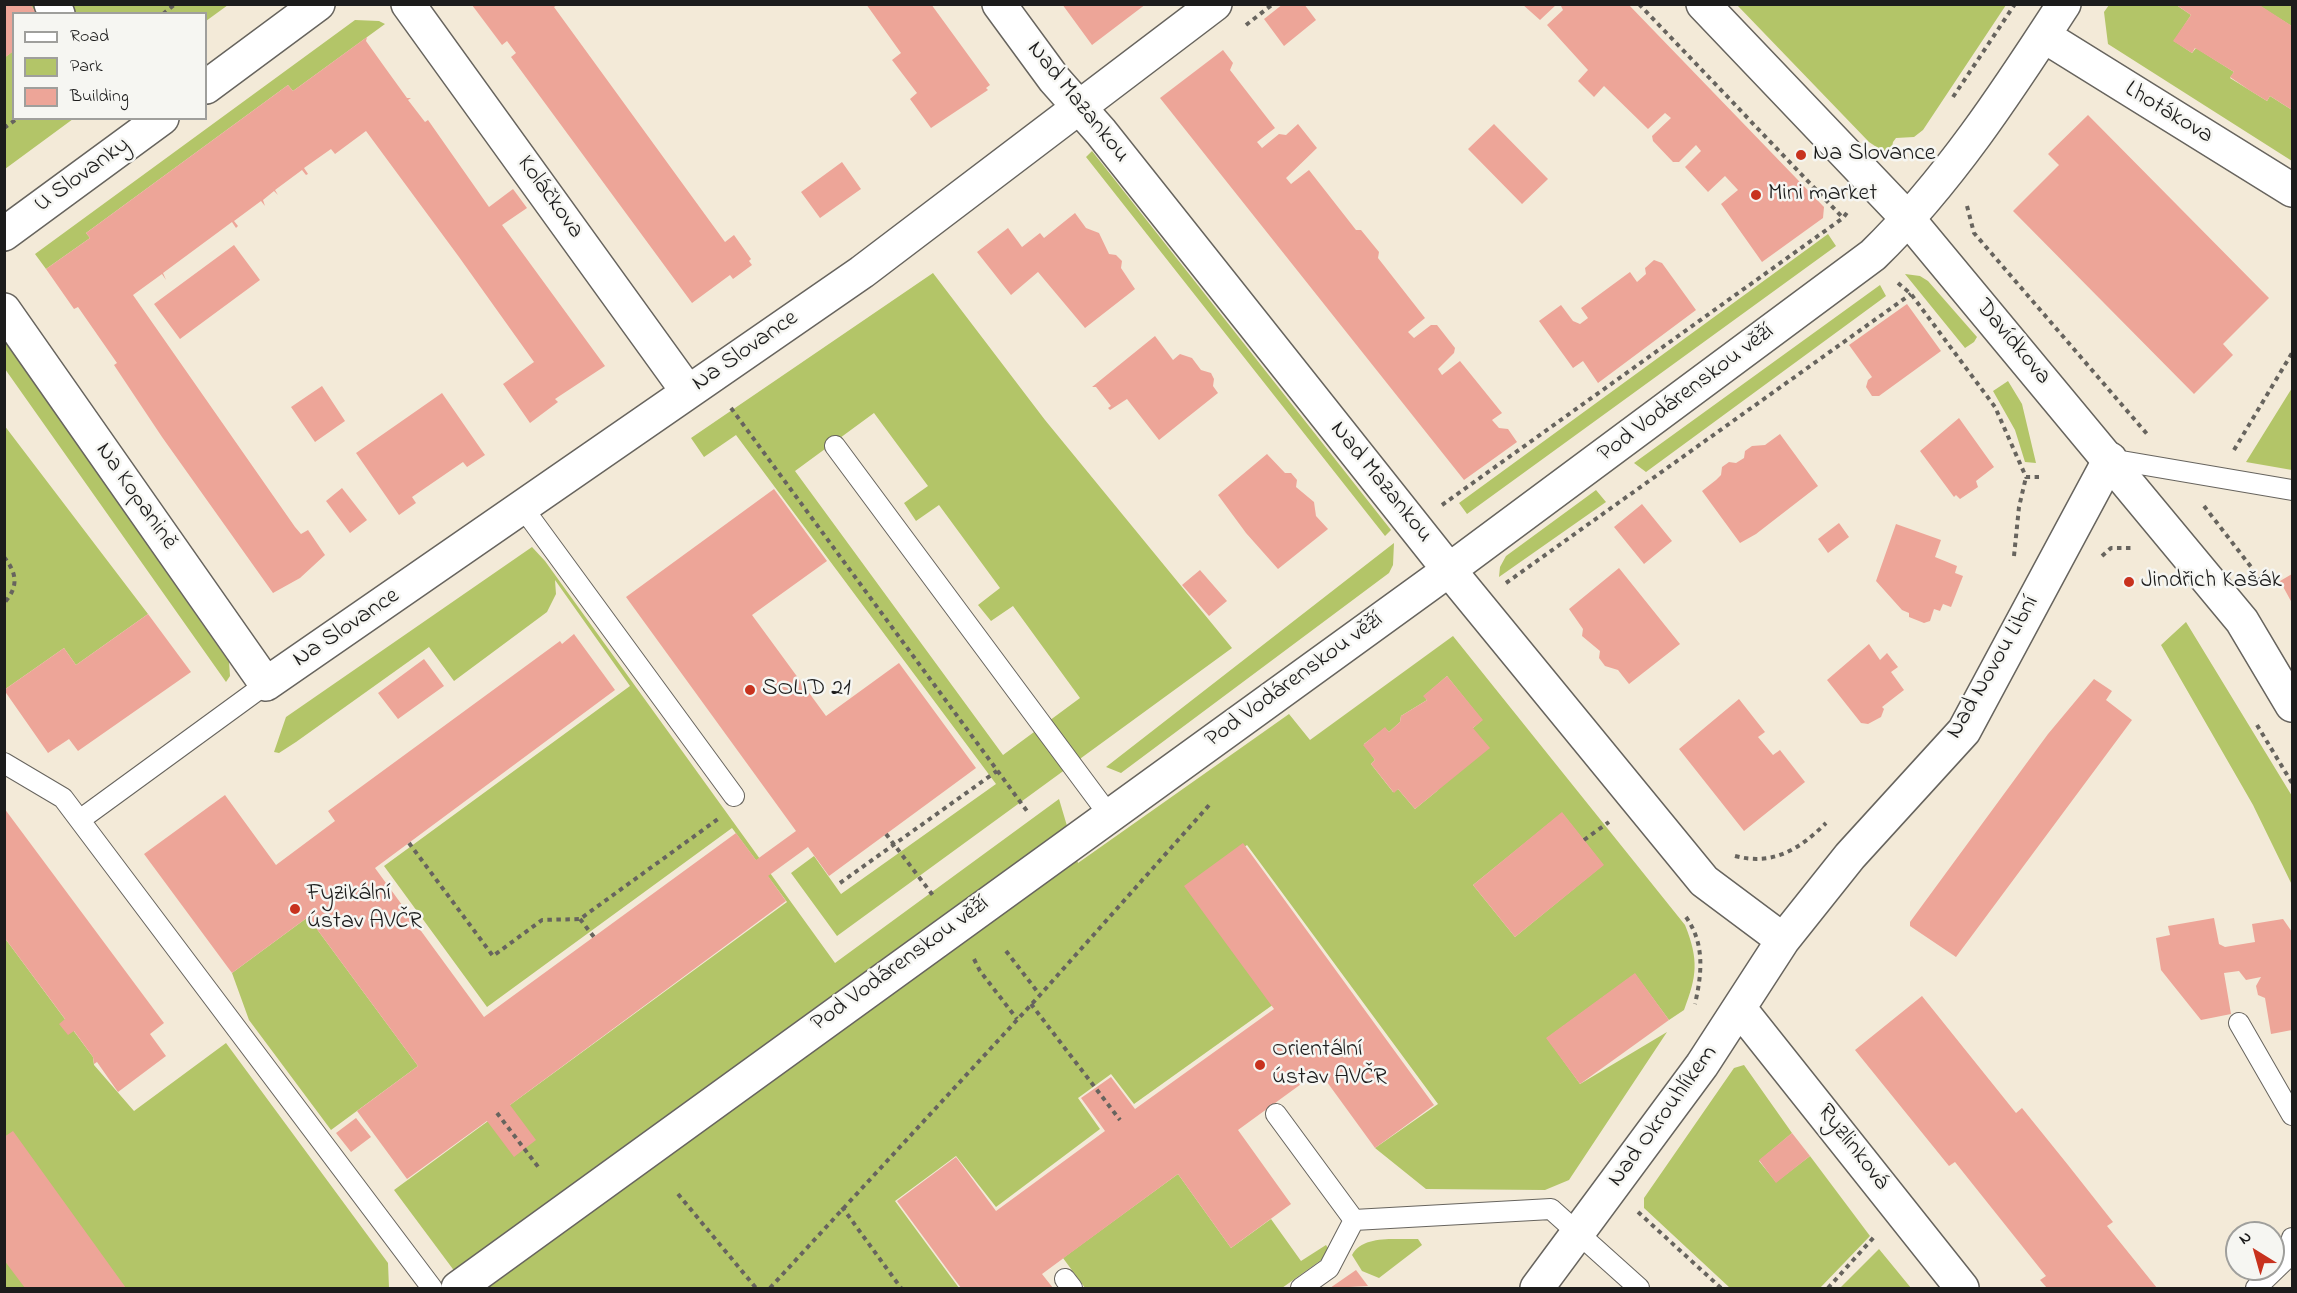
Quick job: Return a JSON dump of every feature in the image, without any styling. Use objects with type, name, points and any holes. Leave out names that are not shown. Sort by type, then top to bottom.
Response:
[{"type":"street","points":[[207,86],[318,4]]},
{"type":"street","name":"Koláčkova","points":[[408,4],[699,384]]},
{"type":"street","name":"Nad Mazankou","points":[[999,4],[1054,79],[1080,107],[1449,570],[1704,881],[1783,940]]},
{"type":"street","name":"Na Slovance","points":[[266,684],[862,272],[1215,4]]},
{"type":"street","name":"Davídkova","points":[[1703,4],[1909,220],[2110,459],[2242,621],[2292,705]]},
{"type":"street","name":"Pod Vodárenskou věží","points":[[458,1288],[1109,814],[1449,570],[1873,255],[1909,220],[1943,178],[2044,36],[2064,4]]},
{"type":"street","name":"Lhotákova","points":[[2044,36],[2292,190]]},
{"type":"street","name":"U Slovanky","points":[[4,234],[159,120]]},
{"type":"street","name":"Na Kopanině","points":[[4,310],[266,684]]},
{"type":"street","name":"Nad Novou Libní","points":[[1783,940],[1850,856],[1964,731],[2110,459]]},
{"type":"street","name":"Nad Okrouhlíkem","points":[[1537,1288],[1579,1234],[1740,1009],[1783,940]]},
{"type":"street","name":"Ryzlinková","points":[[1740,1009],[1962,1288]]},
{"type":"lane","points":[[836,446],[1109,814]]},
{"type":"lane","points":[[2110,459],[2292,490]]},
{"type":"lane","points":[[523,508],[734,796]]},
{"type":"lane","points":[[81,819],[266,684]]},
{"type":"lane","points":[[4,763],[63,798],[81,819],[432,1288]]},
{"type":"lane","points":[[2240,1023],[2292,1114]]},
{"type":"lane","points":[[1276,1114],[1354,1220]]},
{"type":"lane","points":[[1354,1220],[1551,1209],[1639,1288]]},
{"type":"lane","points":[[1301,1288],[1329,1268],[1354,1220]]},
{"type":"lane","points":[[2256,1288],[2288,1257],[2292,1238]]},
{"type":"path","points":[[1237,32],[1273,4]]},
{"type":"path","points":[[1639,4],[1843,218]]},
{"type":"path","points":[[1950,102],[2015,4]]},
{"type":"path","points":[[1966,202],[1974,233],[2177,470],[2268,589]]},
{"type":"path","points":[[1438,508],[1843,218],[1853,205]]},
{"type":"path","points":[[1893,278],[1911,294],[1995,407],[2026,477],[2019,507],[2013,558]]},
{"type":"path","points":[[1498,591],[1911,294]]},
{"type":"path","points":[[2242,437],[2292,353]]},
{"type":"path","points":[[699,384],[1027,812]]},
{"type":"path","points":[[2026,477],[2039,477]]},
{"type":"path","points":[[1435,495],[1443,504]]},
{"type":"path","points":[[2111,548],[2140,548]]},
{"type":"path","points":[[4,557],[12,566],[16,584],[13,594],[4,603]]},
{"type":"path","points":[[1507,583],[1514,592]]},
{"type":"path","points":[[2256,723],[2292,783]]},
{"type":"path","points":[[840,883],[997,771]]},
{"type":"path","points":[[770,1288],[842,1207],[1040,995],[1211,803]]},
{"type":"path","points":[[1602,812],[1617,830]]},
{"type":"path","points":[[409,843],[493,956],[542,920],[580,919],[723,815]]},
{"type":"path","points":[[1729,854],[1760,859],[1780,857],[1800,846],[1829,820]]},
{"type":"path","points":[[1584,840],[1610,821]]},
{"type":"path","points":[[886,834],[937,902]]},
{"type":"path","points":[[1683,913],[1696,931],[1702,973],[1694,1008]]},
{"type":"path","points":[[580,919],[594,937]]},
{"type":"path","points":[[971,951],[980,971],[1017,1019]]},
{"type":"path","points":[[1006,951],[1040,995]]},
{"type":"path","points":[[1031,1004],[1120,1120]]},
{"type":"path","points":[[497,1113],[539,1168]]},
{"type":"path","points":[[678,1194],[756,1288]]},
{"type":"path","points":[[842,1207],[901,1288]]},
{"type":"path","points":[[1633,1207],[1721,1288]]},
{"type":"path","points":[[1828,1288],[1877,1234]]},
{"type":"green space","points":[[2175,4],[2191,15],[2174,41],[2192,53],[2196,48],[2234,72],[2230,78],[2267,101],[2270,96],[2292,110],[2292,161],[2108,44],[2104,12],[2109,5]]},
{"type":"green space","points":[[30,5],[228,5],[207,20],[207,12],[36,12]]},
{"type":"green space","points":[[1737,5],[2006,5],[1923,130],[1914,137],[1896,138],[1890,156],[1869,142]]},
{"type":"green space","points":[[2258,5],[2292,5],[2292,26],[2290,25]]},
{"type":"green space","points":[[355,20],[379,21],[385,24],[293,91],[288,85],[86,233],[90,238],[46,269],[35,254]]},
{"type":"green space","points":[[12,52],[12,120],[72,120],[5,169],[4,58]]},
{"type":"green space","points":[[1092,151],[1391,530],[1385,536],[1086,157]]},
{"type":"green space","points":[[1828,234],[1836,246],[1467,514],[1459,503]]},
{"type":"green space","points":[[933,273],[1045,420],[1232,648],[837,936],[791,873],[814,856],[841,894],[996,784],[736,435],[704,457],[691,438]],"holes":[[[874,413],[928,486],[904,503],[916,521],[939,505],[1000,588],[978,605],[991,621],[1013,606],[1080,698],[1003,755],[795,471]]]},
{"type":"green space","points":[[1905,274],[1920,276],[1928,281],[1977,337],[1974,342],[1965,348]]},
{"type":"green space","points":[[1880,285],[1886,296],[1646,472],[1634,463]]},
{"type":"green space","points":[[5,341],[229,662],[230,676],[226,682],[5,369]]},
{"type":"green space","points":[[2008,381],[2022,404],[2036,463],[2025,462],[2015,430],[1993,391]]},
{"type":"green space","points":[[2292,388],[2292,470],[2246,462]]},
{"type":"green space","points":[[4,425],[148,614],[76,665],[64,648],[4,690]]},
{"type":"green space","points":[[1596,490],[1606,502],[1499,577],[1500,567],[1506,556]]},
{"type":"green space","points":[[1394,543],[1393,565],[1389,573],[1121,773],[1106,767]]},
{"type":"green space","points":[[532,547],[545,561],[835,963],[1059,799],[1078,863],[1289,714],[1310,740],[1453,636],[1685,925],[1693,948],[1694,977],[1684,1010],[1669,1020],[1635,974],[1547,1038],[1580,1084],[1667,1032],[1569,1180],[1545,1190],[1426,1189],[1375,1148],[1438,1104],[1247,845],[1190,888],[1274,1004],[1134,1104],[1111,1074],[1078,1098],[1100,1129],[996,1207],[956,1156],[895,1201],[959,1288],[467,1288],[394,1190],[787,902],[732,828],[487,1007],[384,866],[630,686],[555,580],[556,594],[547,612],[454,681],[429,647],[296,742],[279,753],[274,752],[286,717]],"holes":[[[1447,676],[1482,720],[1473,728],[1437,791],[1415,809],[1398,789],[1393,792],[1371,764],[1375,760],[1364,744],[1385,728],[1389,732],[1400,722],[1401,716],[1427,700],[1424,696]],[[1562,813],[1603,865],[1515,937],[1473,885]]]},
{"type":"green space","points":[[2186,622],[2292,796],[2292,885],[2253,805],[2161,645]]},
{"type":"green space","points":[[308,917],[418,1066],[331,1130],[249,1020],[232,973]]},
{"type":"green space","points":[[4,937],[93,1057],[94,1065],[134,1111],[226,1043],[388,1263],[389,1288],[5,1288]]},
{"type":"green space","points":[[1744,1065],[1792,1133],[1759,1161],[1776,1182],[1810,1156],[1870,1236],[1820,1288],[1730,1288],[1644,1208],[1644,1198],[1734,1068]]},
{"type":"green space","points":[[1178,1174],[1231,1248],[1271,1219],[1301,1261],[1326,1245],[1331,1253],[1282,1288],[1085,1288],[1063,1258]]},
{"type":"green space","points":[[1418,1239],[1422,1245],[1379,1278],[1362,1271],[1352,1255],[1357,1248],[1372,1241]]},
{"type":"green space","points":[[1879,1249],[1911,1288],[1840,1288]]},
{"type":"building","points":[[4,4],[30,4],[36,12],[12,12],[12,52],[4,58]]},
{"type":"building","points":[[866,4],[931,4],[990,85],[986,88],[988,90],[931,128],[910,99],[917,93],[892,60],[901,53]]},
{"type":"building","points":[[1062,4],[1146,4],[1092,45]]},
{"type":"building","points":[[1283,4],[1304,4],[1316,20],[1284,46],[1264,19]]},
{"type":"building","points":[[1522,4],[1557,4],[1540,20]]},
{"type":"building","points":[[1560,4],[1628,4],[1824,207],[1823,218],[1762,262],[1721,204],[1738,190],[1725,176],[1708,192],[1685,167],[1701,151],[1696,145],[1679,162],[1673,162],[1653,141],[1652,136],[1671,118],[1665,113],[1648,129],[1604,86],[1594,97],[1578,81],[1588,70],[1547,25],[1563,10]]},
{"type":"building","points":[[2175,4],[2258,4],[2292,26],[2292,110],[2270,96],[2267,101],[2249,90],[2230,77],[2234,72],[2195,48],[2192,53],[2173,41],[2191,15]]},
{"type":"building","points":[[472,5],[557,5],[554,7],[725,242],[734,235],[751,259],[749,261],[752,265],[733,279],[730,275],[692,303],[511,57],[516,53],[507,41],[502,45]]},
{"type":"building","points":[[367,37],[366,41],[386,69],[407,98],[411,98],[408,100],[425,122],[428,120],[489,207],[513,189],[527,208],[502,225],[605,366],[555,399],[558,402],[530,423],[503,384],[534,362],[459,257],[366,131],[335,154],[331,149],[304,168],[308,174],[306,175],[302,170],[275,190],[278,195],[274,191],[263,200],[265,206],[261,201],[234,221],[238,226],[236,228],[232,222],[163,273],[166,280],[162,274],[133,295],[295,527],[301,534],[308,530],[325,555],[300,578],[273,593],[162,437],[114,365],[117,363],[78,307],[74,309],[46,269],[90,238],[86,233],[288,85],[293,91]]},
{"type":"building","points":[[1223,50],[1233,63],[1230,70],[1275,128],[1257,142],[1262,148],[1279,134],[1286,135],[1298,124],[1317,148],[1286,178],[1291,184],[1309,170],[1356,230],[1361,230],[1379,252],[1378,258],[1425,318],[1408,332],[1414,338],[1431,325],[1437,325],[1455,348],[1454,353],[1438,369],[1442,375],[1460,361],[1502,413],[1492,420],[1499,428],[1508,429],[1517,442],[1464,480],[1160,98]]},
{"type":"building","points":[[2088,115],[2269,298],[2223,344],[2233,355],[2194,394],[2013,211],[2059,165],[2048,154]]},
{"type":"building","points":[[1494,124],[1548,179],[1522,204],[1468,149]]},
{"type":"building","points":[[842,162],[861,189],[820,218],[801,192]]},
{"type":"building","points":[[1075,213],[1086,228],[1099,233],[1109,254],[1116,255],[1122,261],[1121,268],[1135,289],[1085,328],[1038,272],[1011,295],[977,252],[1008,228],[1022,247],[1040,233],[1044,238]]},
{"type":"building","points":[[234,245],[260,280],[180,339],[154,304]]},
{"type":"building","points":[[1654,260],[1662,263],[1696,310],[1598,383],[1583,361],[1573,368],[1539,321],[1561,305],[1573,321],[1580,324],[1588,318],[1581,308],[1630,272],[1637,282],[1646,274],[1645,268]]},
{"type":"building","points":[[1907,304],[1941,351],[1879,396],[1872,396],[1866,387],[1868,380],[1872,377],[1849,345]]},
{"type":"building","points":[[1155,336],[1173,360],[1180,354],[1192,358],[1201,370],[1211,373],[1214,379],[1213,386],[1218,393],[1159,440],[1127,399],[1110,410],[1108,408],[1111,406],[1096,387],[1092,387]]},
{"type":"building","points":[[322,386],[345,421],[315,442],[291,407]]},
{"type":"building","points":[[442,393],[485,455],[467,467],[463,462],[412,497],[416,503],[399,515],[356,453]]},
{"type":"building","points":[[1959,418],[1994,467],[1976,481],[1978,487],[1960,499],[1956,495],[1954,497],[1920,451]]},
{"type":"building","points":[[1780,434],[1818,486],[1756,534],[1740,543],[1702,491],[1721,475],[1722,467],[1729,462],[1736,463],[1744,458],[1745,451],[1752,446],[1765,445]]},
{"type":"building","points":[[1267,454],[1285,473],[1291,473],[1297,480],[1296,487],[1314,502],[1316,516],[1328,529],[1278,569],[1246,533],[1218,495]]},
{"type":"building","points":[[342,488],[367,520],[350,533],[326,501]]},
{"type":"building","name":"Fyzikální ústav AVČR","points":[[774,489],[827,561],[752,615],[826,716],[899,663],[976,768],[829,876],[808,847],[768,876],[786,901],[510,1105],[536,1140],[514,1157],[487,1121],[407,1179],[357,1111],[418,1066],[308,917],[232,973],[144,854],[225,795],[276,865],[335,821],[328,811],[560,641],[562,644],[574,634],[615,690],[375,868],[484,1017],[736,833],[756,860],[796,831],[626,597]]},
{"type":"building","points":[[1642,504],[1672,541],[1644,564],[1614,527]]},
{"type":"building","points":[[1839,523],[1849,537],[1828,553],[1818,539]]},
{"type":"building","points":[[1896,524],[1941,540],[1935,557],[1957,566],[1955,573],[1963,576],[1951,607],[1943,604],[1940,611],[1934,609],[1930,621],[1924,623],[1909,617],[1909,613],[1902,610],[1876,581]]},
{"type":"building","points":[[1619,568],[1680,644],[1629,684],[1618,670],[1605,666],[1599,658],[1600,651],[1582,636],[1583,629],[1569,609]]},
{"type":"building","points":[[1200,570],[1227,601],[1209,616],[1182,585]]},
{"type":"building","points":[[2292,574],[2292,603],[2280,581]]},
{"type":"building","points":[[148,614],[191,672],[78,751],[69,739],[48,753],[4,690],[64,648],[76,665]]},
{"type":"building","points":[[1869,644],[1880,660],[1887,653],[1898,667],[1891,672],[1904,690],[1882,707],[1884,709],[1881,717],[1868,724],[1861,723],[1827,680]]},
{"type":"building","points":[[424,659],[444,686],[398,719],[378,693]]},
{"type":"building","points":[[1447,676],[1483,720],[1473,728],[1490,748],[1415,809],[1398,789],[1394,793],[1371,764],[1375,760],[1363,745],[1385,727],[1389,732],[1400,722],[1401,716],[1427,700],[1423,696]]},
{"type":"building","points":[[2094,679],[2112,691],[2106,700],[2132,720],[1956,957],[1910,926],[1910,922],[2048,734]]},
{"type":"building","points":[[1739,699],[1765,732],[1758,737],[1773,755],[1780,750],[1805,782],[1744,831],[1679,749]]},
{"type":"building","points":[[4,808],[164,1023],[150,1034],[166,1056],[118,1092],[97,1062],[94,1064],[93,1057],[74,1031],[68,1035],[59,1024],[65,1019],[4,937]]},
{"type":"building","points":[[1562,812],[1604,865],[1515,937],[1473,885]]},
{"type":"building","points":[[1243,843],[1434,1105],[1375,1148],[1319,1071],[1238,1130],[1291,1204],[1231,1248],[1178,1174],[1042,1274],[1053,1288],[961,1288],[897,1201],[956,1157],[996,1211],[1105,1131],[1081,1098],[1111,1077],[1135,1109],[1274,1009],[1184,886]]},
{"type":"building","points":[[2214,918],[2219,944],[2225,947],[2255,942],[2252,924],[2283,919],[2292,932],[2292,1030],[2271,1034],[2265,998],[2258,995],[2256,986],[2261,977],[2246,980],[2239,971],[2224,973],[2231,1014],[2201,1020],[2161,970],[2156,938],[2170,935],[2168,926]]},
{"type":"building","points":[[1635,973],[1669,1020],[1580,1084],[1546,1038]]},
{"type":"building","points":[[1922,996],[2016,1113],[2022,1108],[2068,1165],[2113,1222],[2107,1226],[2157,1288],[2047,1288],[2040,1280],[2046,1276],[1955,1162],[1949,1166],[1855,1050]]},
{"type":"building","points":[[356,1118],[371,1137],[351,1152],[336,1133]]},
{"type":"building","points":[[13,1131],[126,1288],[25,1288],[4,1260],[4,1137]]},
{"type":"building","points":[[1792,1133],[1810,1156],[1776,1183],[1759,1160]]},
{"type":"building","points":[[1356,1270],[1368,1286],[1330,1288]]},
{"type":"place","name":"Na Slovance","points":[[1801,155]]},
{"type":"place","name":"Mini market","points":[[1756,195]]},
{"type":"place","name":"Jindřich Kašák","points":[[2129,582]]},
{"type":"place","name":"SOLID 21","points":[[750,690]]},
{"type":"place","name":"Fyzikální ústav AVČR","points":[[295,909]]},
{"type":"place","name":"Orientální ústav AVČR","points":[[1260,1065]]}]
